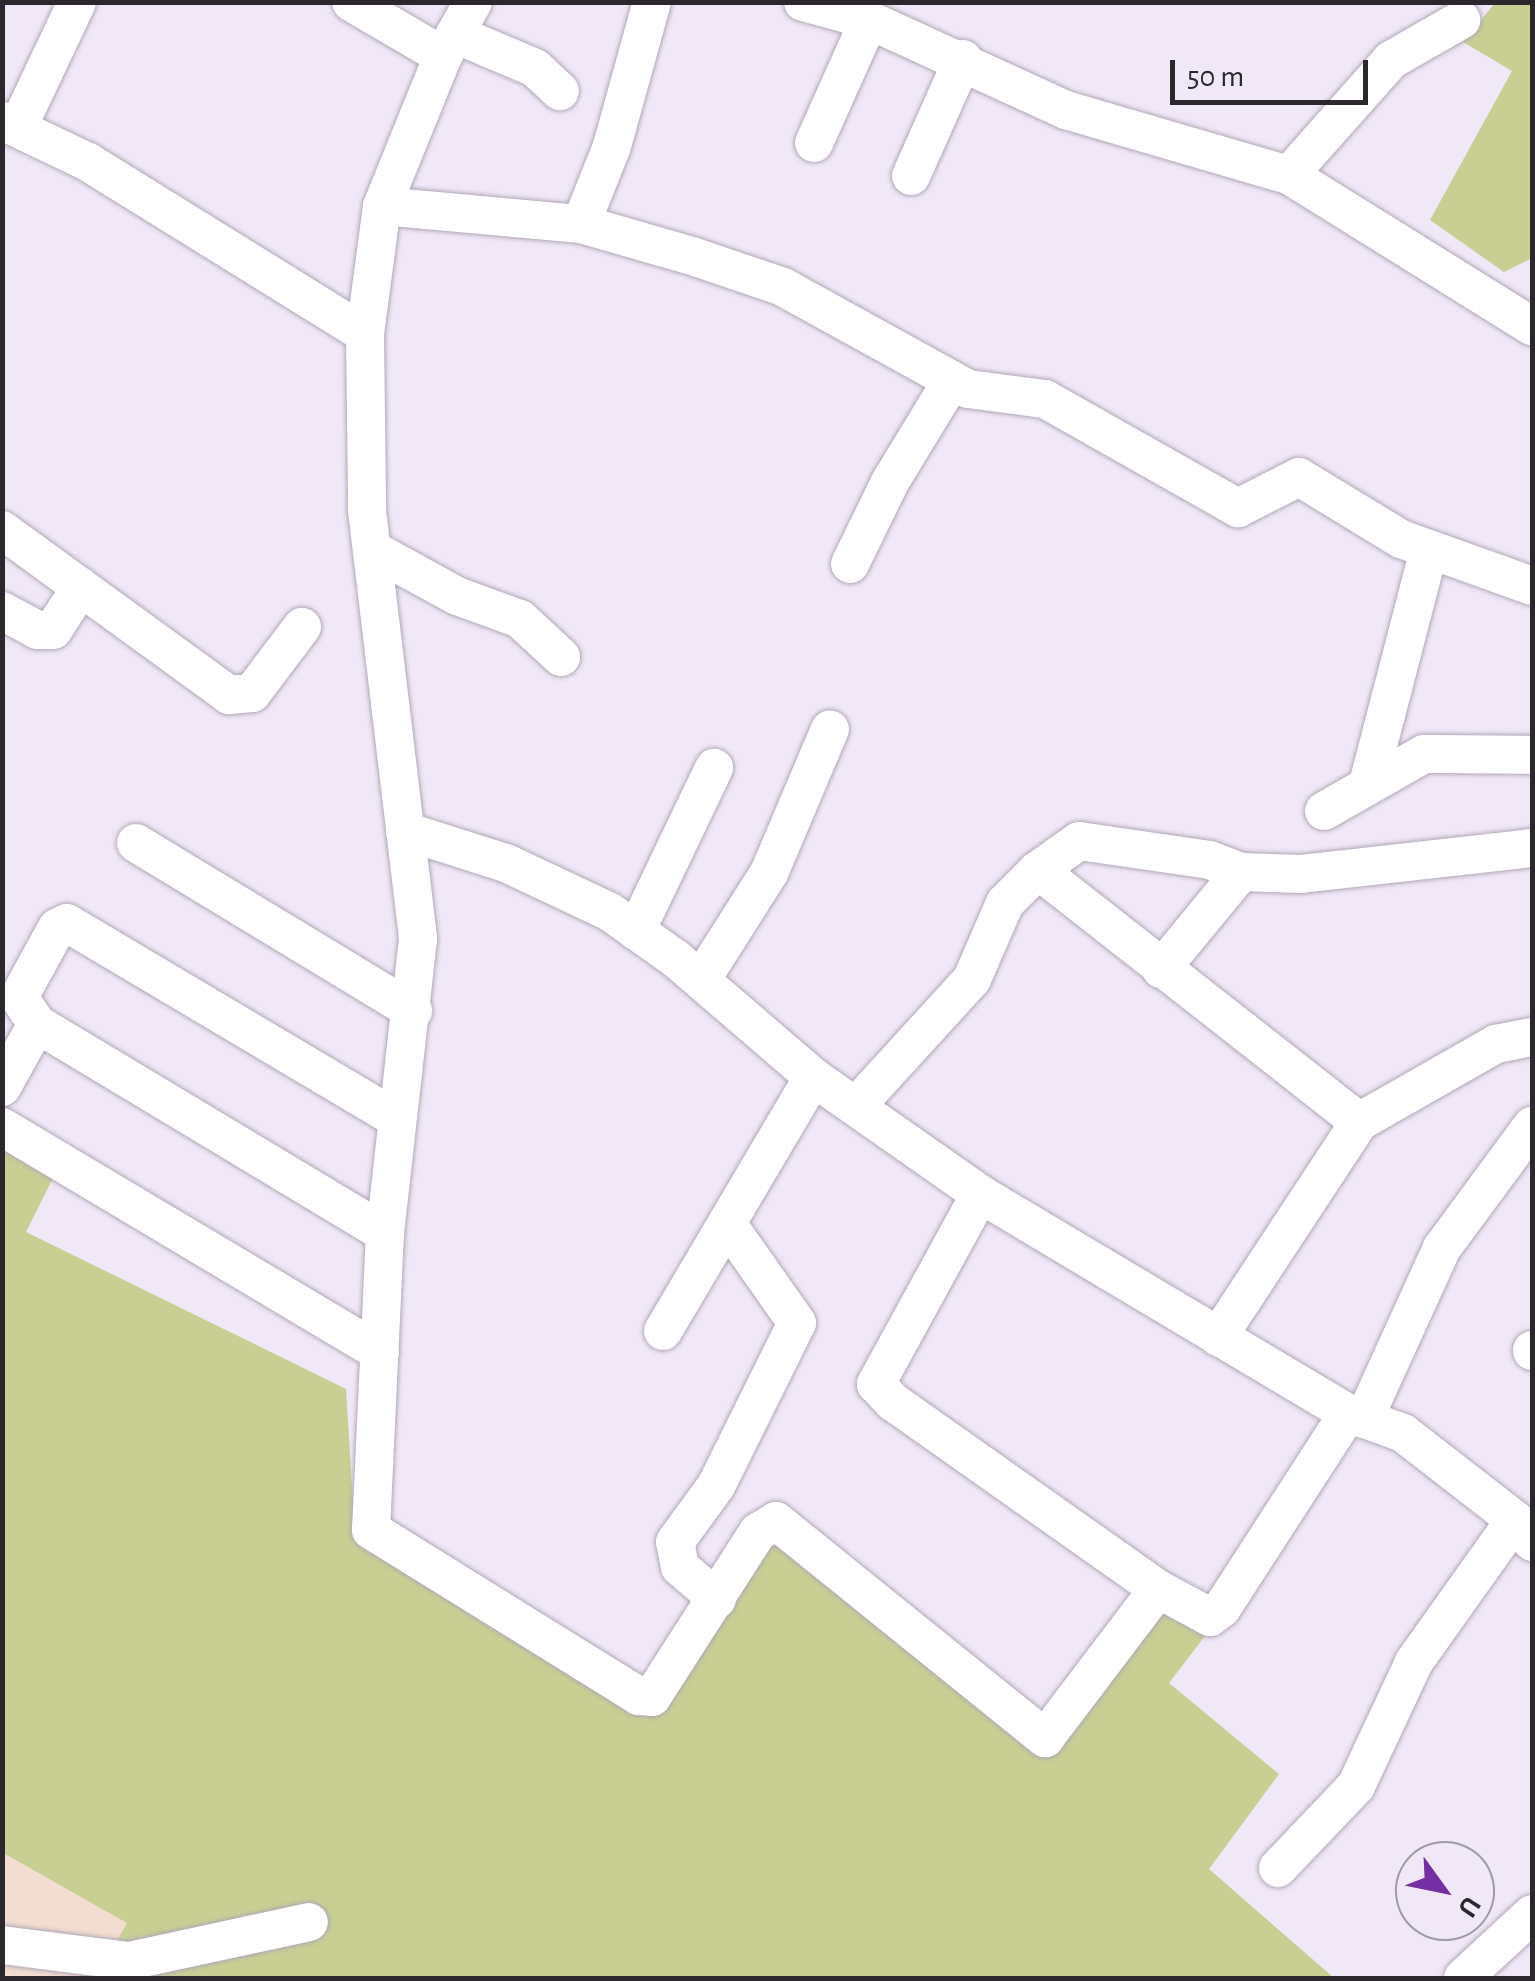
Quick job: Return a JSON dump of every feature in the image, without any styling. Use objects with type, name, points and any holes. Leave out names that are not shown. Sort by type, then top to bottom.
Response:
[{"type":"street","points":[[76,2],[10,124],[88,162],[365,334]]},
{"type":"street","points":[[351,2],[457,31],[536,68],[560,91]]},
{"type":"street","points":[[581,224],[600,141],[652,2]]},
{"type":"street","points":[[803,2],[869,20],[963,59],[1066,110],[1289,175],[1525,308]]},
{"type":"street","points":[[814,142],[869,20]]},
{"type":"street","points":[[1289,175],[1391,60],[1461,20]]},
{"type":"street","points":[[457,31],[382,206],[365,334],[361,418],[418,939],[413,1011],[396,1118],[385,1233],[371,1530],[640,1696],[661,1690],[758,1532],[776,1521],[790,1526],[1045,1738],[1158,1589]]},
{"type":"street","points":[[911,176],[963,59]]},
{"type":"street","points":[[382,206],[581,224],[782,287],[952,380],[988,394],[1045,399],[1238,508],[1300,477],[1375,526],[1429,550],[1532,586]]},
{"type":"street","points":[[850,564],[890,482],[952,380]]},
{"type":"street","points":[[2,530],[242,698],[302,627]]},
{"type":"street","points":[[373,550],[457,596],[520,620],[561,657]]},
{"type":"street","points":[[1368,784],[1429,550]]},
{"type":"street","points":[[2,611],[36,630],[53,630],[81,587]]},
{"type":"street","points":[[701,980],[768,872],[830,729]]},
{"type":"street","points":[[1324,811],[1424,754],[1532,755]]},
{"type":"street","points":[[636,931],[714,768]]},
{"type":"street","points":[[405,831],[506,863],[636,931],[701,980],[814,1077],[858,1104],[980,1194],[1356,1416],[1425,1447],[1524,1532],[1414,1662],[1356,1786],[1278,1868]]},
{"type":"street","points":[[858,1104],[972,978],[1005,903],[1038,870],[1079,841],[1210,860],[1241,872],[1301,874],[1532,848]]},
{"type":"street","points":[[136,843],[413,1011]]},
{"type":"street","points":[[1038,870],[1359,1122]]},
{"type":"street","points":[[1161,969],[1241,872]]},
{"type":"street","points":[[385,1233],[37,1024],[19,997],[57,928],[80,927],[396,1118]]},
{"type":"street","points":[[2,1087],[37,1024]]},
{"type":"street","points":[[1218,1336],[1359,1122],[1496,1044],[1532,1036]]},
{"type":"street","points":[[663,1330],[814,1077]]},
{"type":"street","points":[[2,1126],[380,1352]]},
{"type":"street","points":[[980,1194],[876,1384],[892,1402],[1158,1589],[1210,1617],[1222,1608],[1356,1416],[1442,1248],[1531,1132]]},
{"type":"street","points":[[717,1599],[680,1568],[675,1542],[716,1486],[796,1323],[728,1225]]},
{"type":"street","points":[[1463,1978],[1532,1914]]},
{"type":"street","points":[[2,1945],[129,1962],[310,1922]]},
{"type":"shaded area","points":[[2,1853],[128,1923],[96,1978],[3,1978]]},
{"type":"green space","points":[[1495,3],[1532,3],[1532,258],[1504,272],[1430,220],[1512,71],[1463,42]]},
{"type":"green space","points":[[3,1149],[53,1178],[26,1232],[346,1389],[355,1535],[664,1705],[769,1530],[1052,1755],[1161,1605],[1205,1636],[1169,1683],[1279,1774],[1209,1869],[1334,1978],[96,1978],[127,1923],[3,1853]]}]
